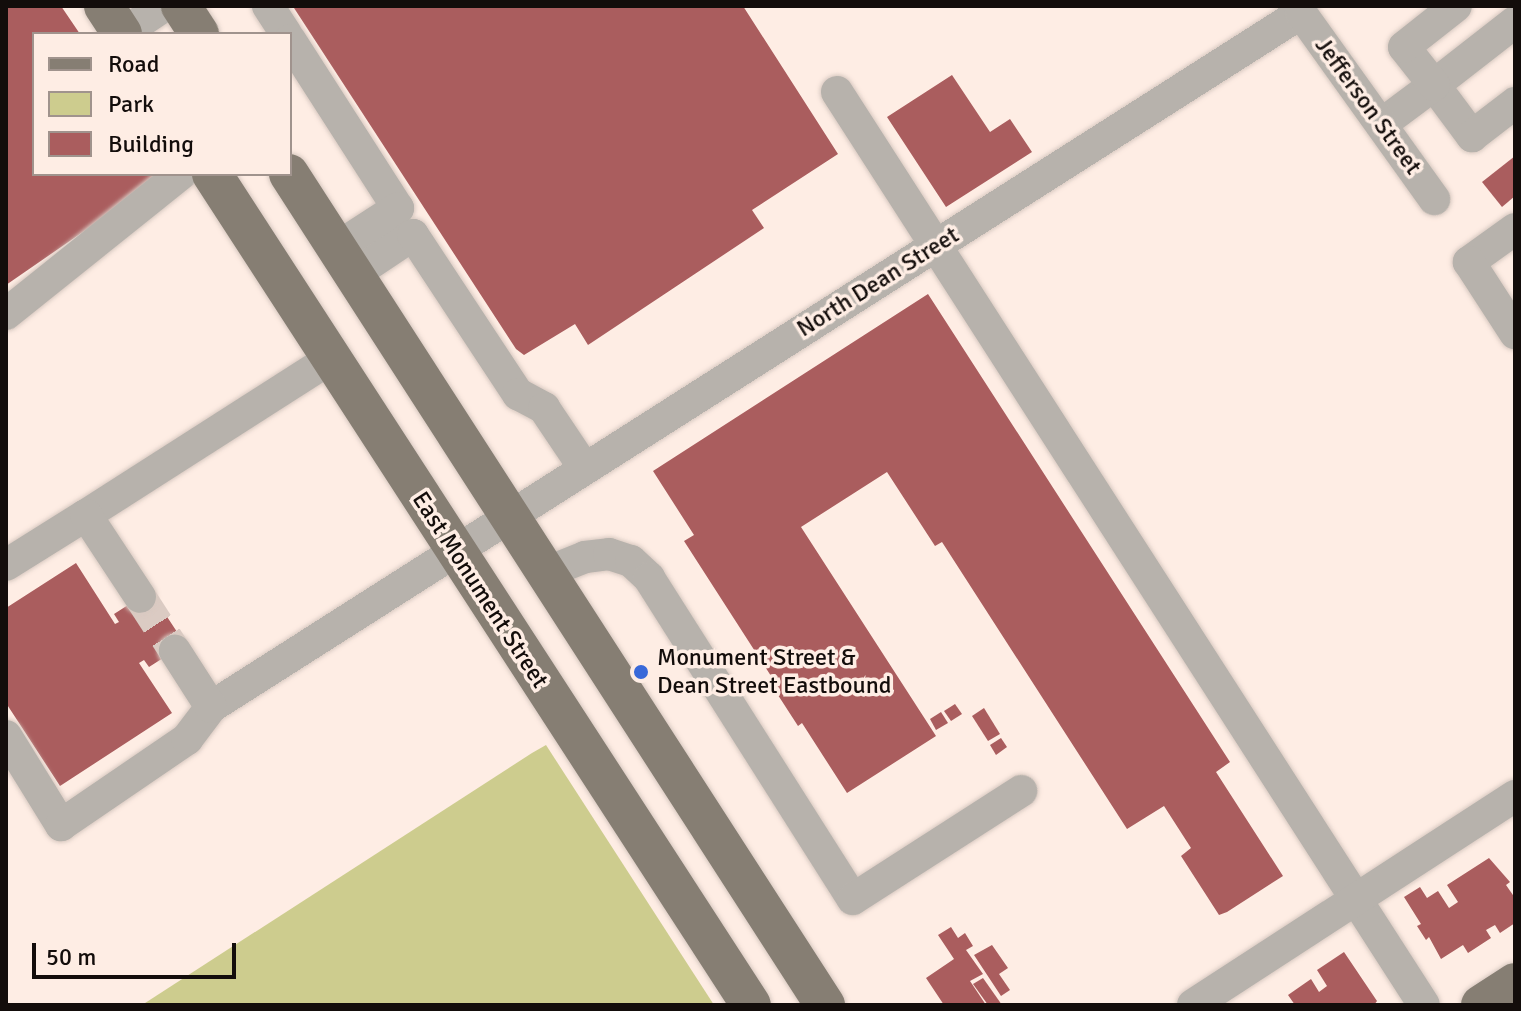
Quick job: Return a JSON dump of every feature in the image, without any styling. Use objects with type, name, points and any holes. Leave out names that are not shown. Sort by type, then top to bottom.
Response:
[{"type":"main road","points":[[181,6],[198,32]]},
{"type":"main road","name":"East Monument Street","points":[[213,176],[751,1005]]},
{"type":"main road","points":[[290,176],[825,1005]]},
{"type":"main road","points":[[1481,1005],[1515,983]]},
{"type":"street","points":[[114,18],[164,6]]},
{"type":"street","points":[[268,6],[285,32]]},
{"type":"street","points":[[1456,6],[1404,47],[1472,136],[1515,103]]},
{"type":"street","name":"Jefferson Street","points":[[1301,13],[1383,123],[1434,199]]},
{"type":"street","name":"North Dean Street","points":[[211,707],[1301,13]]},
{"type":"street","points":[[1383,123],[1515,22]]},
{"type":"street","points":[[292,43],[398,208],[344,262]]},
{"type":"street","points":[[837,92],[1424,1005]]},
{"type":"street","points":[[6,314],[178,176]]},
{"type":"street","points":[[1515,229],[1469,262],[1515,333]]},
{"type":"street","points":[[344,262],[413,235],[518,394],[544,408],[585,469]]},
{"type":"street","points":[[6,565],[330,359]]},
{"type":"street","points":[[86,515],[140,597]]},
{"type":"street","points":[[545,573],[585,557],[609,554],[631,561],[649,578],[853,899],[1021,791]]},
{"type":"street","points":[[6,736],[61,825],[187,739],[211,707],[175,651]]},
{"type":"street","points":[[1193,1005],[1351,891],[1515,796]]},
{"type":"green space","points":[[546,745],[714,1005],[142,1005],[532,753]]},
{"type":"building","points":[[6,6],[61,6],[79,32],[32,32],[32,176],[164,176],[6,285]]},
{"type":"building","points":[[743,6],[838,154],[752,210],[764,228],[588,345],[575,324],[524,355],[516,349],[294,8]]},
{"type":"building","points":[[952,75],[990,132],[1010,119],[1032,152],[946,207],[887,117]]},
{"type":"building","points":[[1515,156],[1515,196],[1502,207],[1482,182]]},
{"type":"building","points":[[928,294],[1230,762],[1216,772],[1283,876],[1227,912],[1219,915],[1181,856],[1191,848],[1164,806],[1127,829],[942,542],[935,546],[887,472],[801,527],[936,736],[847,793],[802,723],[798,726],[776,692],[780,690],[684,541],[694,535],[653,471]]},
{"type":"building","points":[[76,563],[115,624],[119,622],[114,614],[150,591],[185,644],[149,667],[144,660],[139,663],[172,713],[60,786],[6,703],[6,608]]},
{"type":"building","points":[[955,704],[962,714],[951,721],[944,711]]},
{"type":"building","points":[[984,708],[1000,734],[988,741],[972,716]]},
{"type":"building","points":[[941,712],[948,723],[936,730],[930,719]]},
{"type":"building","points":[[1001,738],[1007,747],[996,755],[990,745]]},
{"type":"building","points":[[1489,858],[1510,882],[1506,885],[1515,898],[1515,923],[1500,933],[1495,925],[1486,930],[1491,938],[1468,953],[1463,945],[1441,959],[1429,937],[1426,940],[1417,926],[1421,924],[1404,897],[1420,887],[1427,898],[1438,891],[1449,908],[1458,902],[1447,885]]},
{"type":"building","points":[[951,927],[958,938],[965,933],[973,946],[966,950],[983,974],[970,981],[986,1005],[944,1005],[926,978],[954,959],[938,935]]},
{"type":"building","points":[[992,945],[1008,968],[999,974],[1010,990],[1001,996],[974,955]]},
{"type":"building","points":[[1344,952],[1377,1001],[1374,1005],[1295,1005],[1288,995],[1311,979],[1319,992],[1327,986],[1317,970]]},
{"type":"building","points":[[983,978],[1002,1005],[988,1005],[973,984]]},
{"type":"tunnel","points":[[140,597],[175,651]]},
{"type":"place","name":"Monument Street & Dean Street Eastbound","points":[[641,672]]}]
